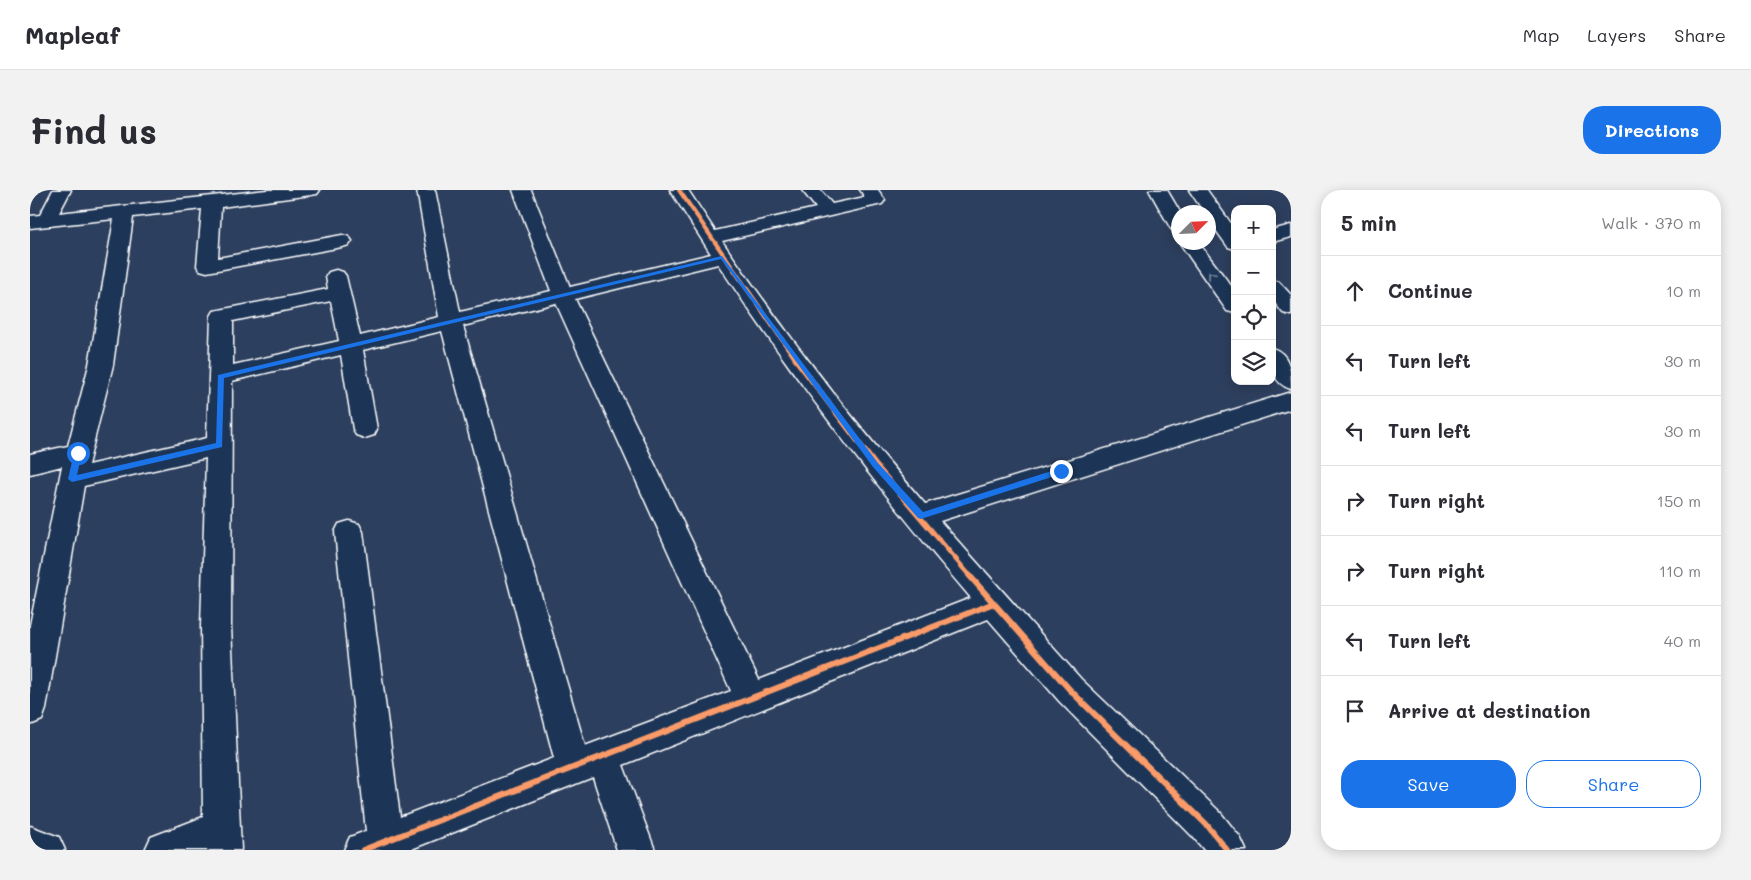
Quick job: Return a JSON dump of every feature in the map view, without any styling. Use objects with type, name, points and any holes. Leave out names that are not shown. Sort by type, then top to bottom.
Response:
[{"type":"main road","points":[[38,222],[62,190]]},
{"type":"main road","points":[[30,709],[72,479],[101,365],[136,212],[156,190]]},
{"type":"main road","points":[[38,222],[212,202],[250,194],[311,190]]},
{"type":"main road","points":[[426,190],[451,322],[588,763],[636,850]]},
{"type":"main road","points":[[522,190],[563,295],[751,699]]},
{"type":"main road","points":[[811,190],[828,211]]},
{"type":"main road","points":[[221,376],[563,295],[828,211],[876,200],[869,190]]},
{"type":"main road","points":[[1158,190],[1171,213]]},
{"type":"main road","points":[[1198,190],[1231,237]]},
{"type":"main road","points":[[686,191],[716,248],[876,465],[921,516],[938,540],[1070,690],[1207,825],[1227,850]]},
{"type":"main road","points":[[212,202],[207,266],[342,242]]},
{"type":"main road","points":[[1276,235],[1291,231]]},
{"type":"main road","points":[[1194,250],[1231,301]]},
{"type":"main road","points":[[164,850],[222,839],[216,626],[222,316],[338,285],[351,345],[364,428]]},
{"type":"main road","points":[[1276,291],[1291,308]]},
{"type":"main road","points":[[1276,361],[1291,381]]},
{"type":"main road","points":[[921,516],[1291,400]]},
{"type":"main road","points":[[72,479],[220,445]]},
{"type":"main road","points":[[30,464],[78,453]]},
{"type":"main road","points":[[349,532],[374,846],[994,604]]},
{"type":"main road","points":[[30,844],[46,850]]},
{"type":"cycle path","points":[[679,190],[798,364],[875,464],[938,540],[1070,690],[1207,825],[1227,850]]},
{"type":"cycle path","points":[[363,850],[994,603]]},
{"type":"route","points":[[78,453],[72,479],[220,445],[221,376],[722,257],[876,465],[921,516],[1061,471]]}]
